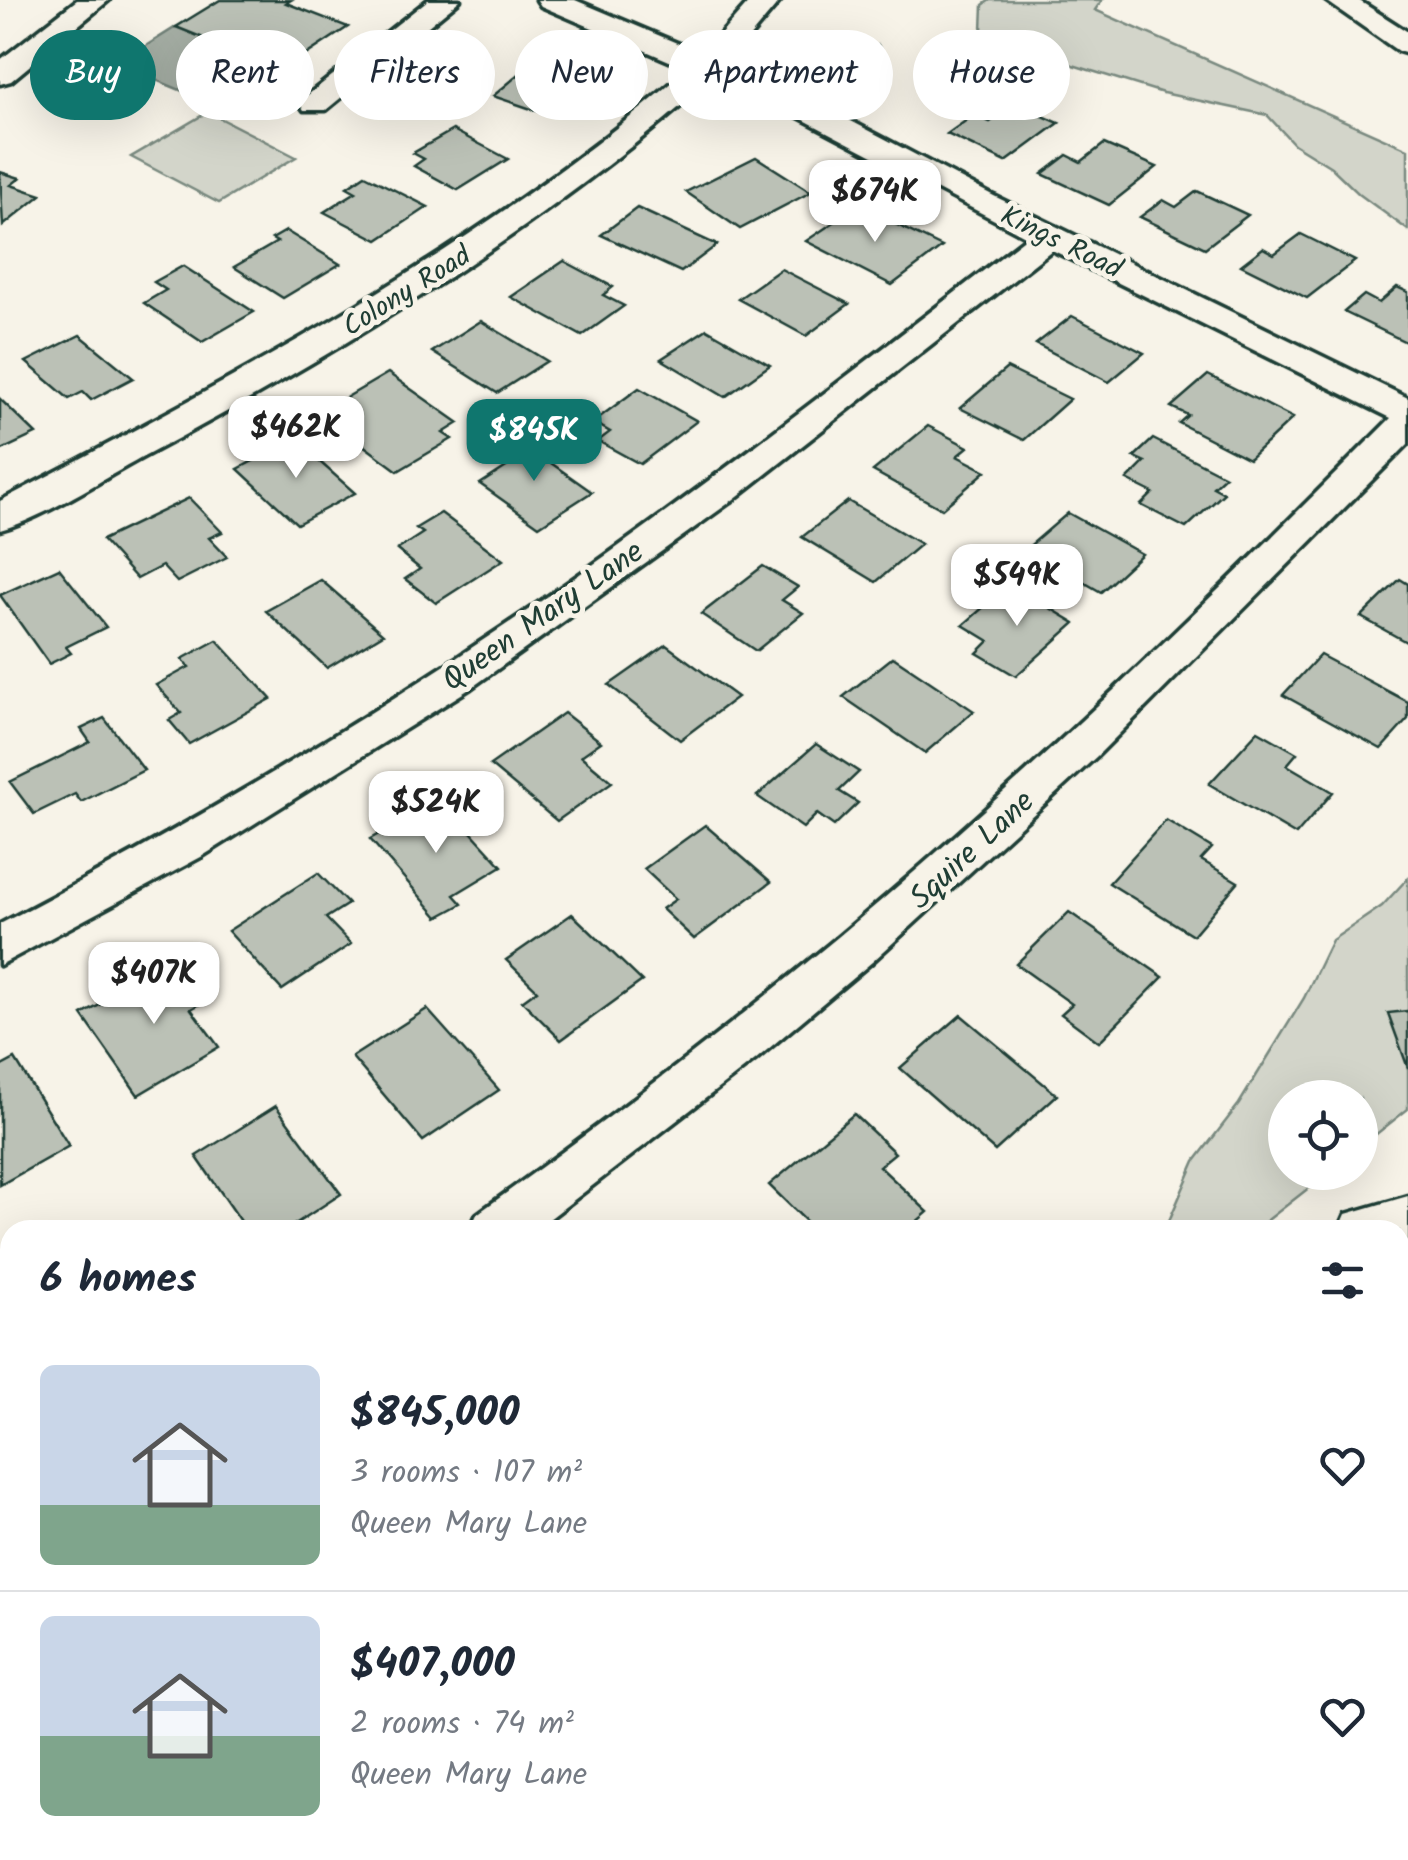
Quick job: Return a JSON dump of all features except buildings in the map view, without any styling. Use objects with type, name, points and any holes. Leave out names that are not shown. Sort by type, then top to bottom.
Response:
[{"type":"street","points":[[0,75],[95,0]]},
{"type":"street","points":[[315,104],[446,0]]},
{"type":"street","name":"Kings Road","points":[[551,0],[668,51]]},
{"type":"street","name":"Colony Road","points":[[741,30],[767,0]]},
{"type":"street","points":[[1339,0],[1408,45]]},
{"type":"street","name":"Colony Road","points":[[0,518],[211,406],[408,290],[614,147],[668,102]]},
{"type":"street","name":"Kings Road","points":[[827,120],[1408,412]]},
{"type":"street","name":"Queen Mary Lane","points":[[0,946],[290,783],[501,647],[713,496],[1051,235]]},
{"type":"street","name":"Squire Lane","points":[[508,1220],[782,1013],[904,911],[1006,818],[1408,422]]},
{"type":"shaded area","points":[[990,0],[1102,0],[1095,10],[1408,149],[1408,230],[1359,194],[1331,167],[1294,144],[1267,115],[1163,93],[1070,64],[1070,30],[982,30],[983,5]]},
{"type":"shaded area","points":[[176,27],[184,30],[176,30],[176,88],[156,80],[156,40]]},
{"type":"shaded area","points":[[194,120],[224,120],[296,157],[219,203],[131,157]]},
{"type":"shaded area","points":[[1408,878],[1408,1109],[1378,1133],[1378,1080],[1268,1080],[1268,1190],[1306,1190],[1268,1220],[1169,1220],[1195,1161],[1239,1104],[1304,998],[1332,940],[1382,906]]}]
